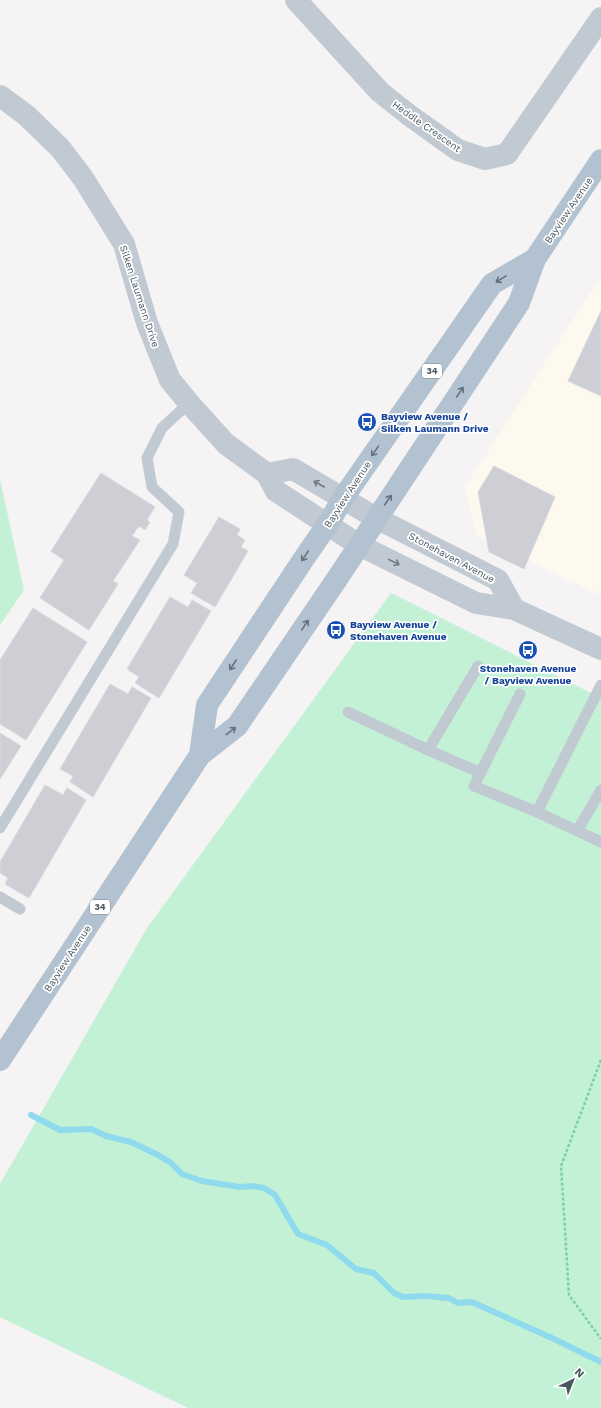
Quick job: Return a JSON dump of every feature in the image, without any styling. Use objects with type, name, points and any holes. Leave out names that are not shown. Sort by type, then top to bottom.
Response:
[{"type":"main road","name":"Bayview Avenue","points":[[0,1060],[200,755],[237,726],[359,545],[519,303],[534,259],[601,160]]},
{"type":"main road","name":"Bayview Avenue","points":[[200,755],[207,704],[306,554],[328,524],[343,498],[492,284],[534,259]]},
{"type":"street","name":"Heddle Crescent","points":[[296,0],[380,92],[409,116],[458,150],[485,159],[507,154],[601,18]]},
{"type":"street","name":"Silken Laumann Drive","points":[[0,96],[26,115],[60,148],[83,178],[124,244],[147,323],[170,380],[226,444],[267,474],[276,491],[359,545]]},
{"type":"street","points":[[267,474],[293,469],[376,518]]},
{"type":"street","name":"Stonehaven Avenue","points":[[376,518],[498,580],[514,609]]},
{"type":"street","points":[[359,545],[476,603],[514,609],[601,649]]},
{"type":"lane","points":[[0,828],[173,544],[179,512],[152,487],[147,458],[162,428],[189,403]]},
{"type":"lane","points":[[428,750],[478,666]]},
{"type":"lane","points":[[537,812],[601,685]]},
{"type":"lane","points":[[520,694],[474,786],[537,812],[601,842]]},
{"type":"lane","points":[[348,712],[480,773]]},
{"type":"lane","points":[[577,830],[601,790]]},
{"type":"lane","points":[[0,897],[20,909]]},
{"type":"path","points":[[601,1060],[561,1166],[569,1295],[601,1339]]},
{"type":"shaded area","points":[[601,276],[601,596],[476,535],[465,487]]},
{"type":"green space","points":[[0,479],[24,590],[0,625]]},
{"type":"green space","points":[[391,593],[601,698],[601,1408],[188,1408],[0,1317],[0,1184],[147,928]]},
{"type":"building","points":[[601,311],[601,396],[568,381]]},
{"type":"building","points":[[494,466],[555,497],[524,569],[489,552],[478,492]]},
{"type":"building","points":[[101,473],[155,507],[147,520],[150,522],[145,530],[139,526],[132,536],[140,540],[113,581],[118,584],[89,630],[40,598],[64,560],[51,551]]},
{"type":"building","points":[[219,517],[240,529],[237,535],[245,540],[241,547],[248,551],[215,607],[191,593],[197,583],[184,575]]},
{"type":"building","points":[[170,597],[188,607],[192,600],[211,611],[159,698],[135,683],[139,677],[127,669]]},
{"type":"building","points":[[33,608],[87,642],[26,740],[0,724],[0,660]]},
{"type":"building","points":[[110,684],[128,694],[132,687],[151,698],[93,797],[70,782],[73,776],[60,769]]},
{"type":"building","points":[[0,733],[21,746],[0,779]]},
{"type":"building","points":[[45,785],[63,795],[67,788],[86,800],[29,898],[5,884],[8,878],[0,873],[0,862]]},
{"type":"waterway","points":[[31,1115],[60,1130],[91,1129],[106,1136],[131,1142],[171,1163],[182,1174],[202,1181],[240,1187],[253,1186],[264,1188],[275,1195],[298,1234],[327,1245],[356,1269],[374,1273],[394,1293],[403,1297],[425,1296],[449,1298],[458,1303],[472,1302],[601,1362]]},
{"type":"place","name":"Bayview Avenue / Silken Laumann Drive","points":[[367,422]]},
{"type":"place","name":"Bayview Avenue / Stonehaven Avenue","points":[[336,630]]},
{"type":"place","name":"Stonehaven Avenue / Bayview Avenue","points":[[528,650]]}]
